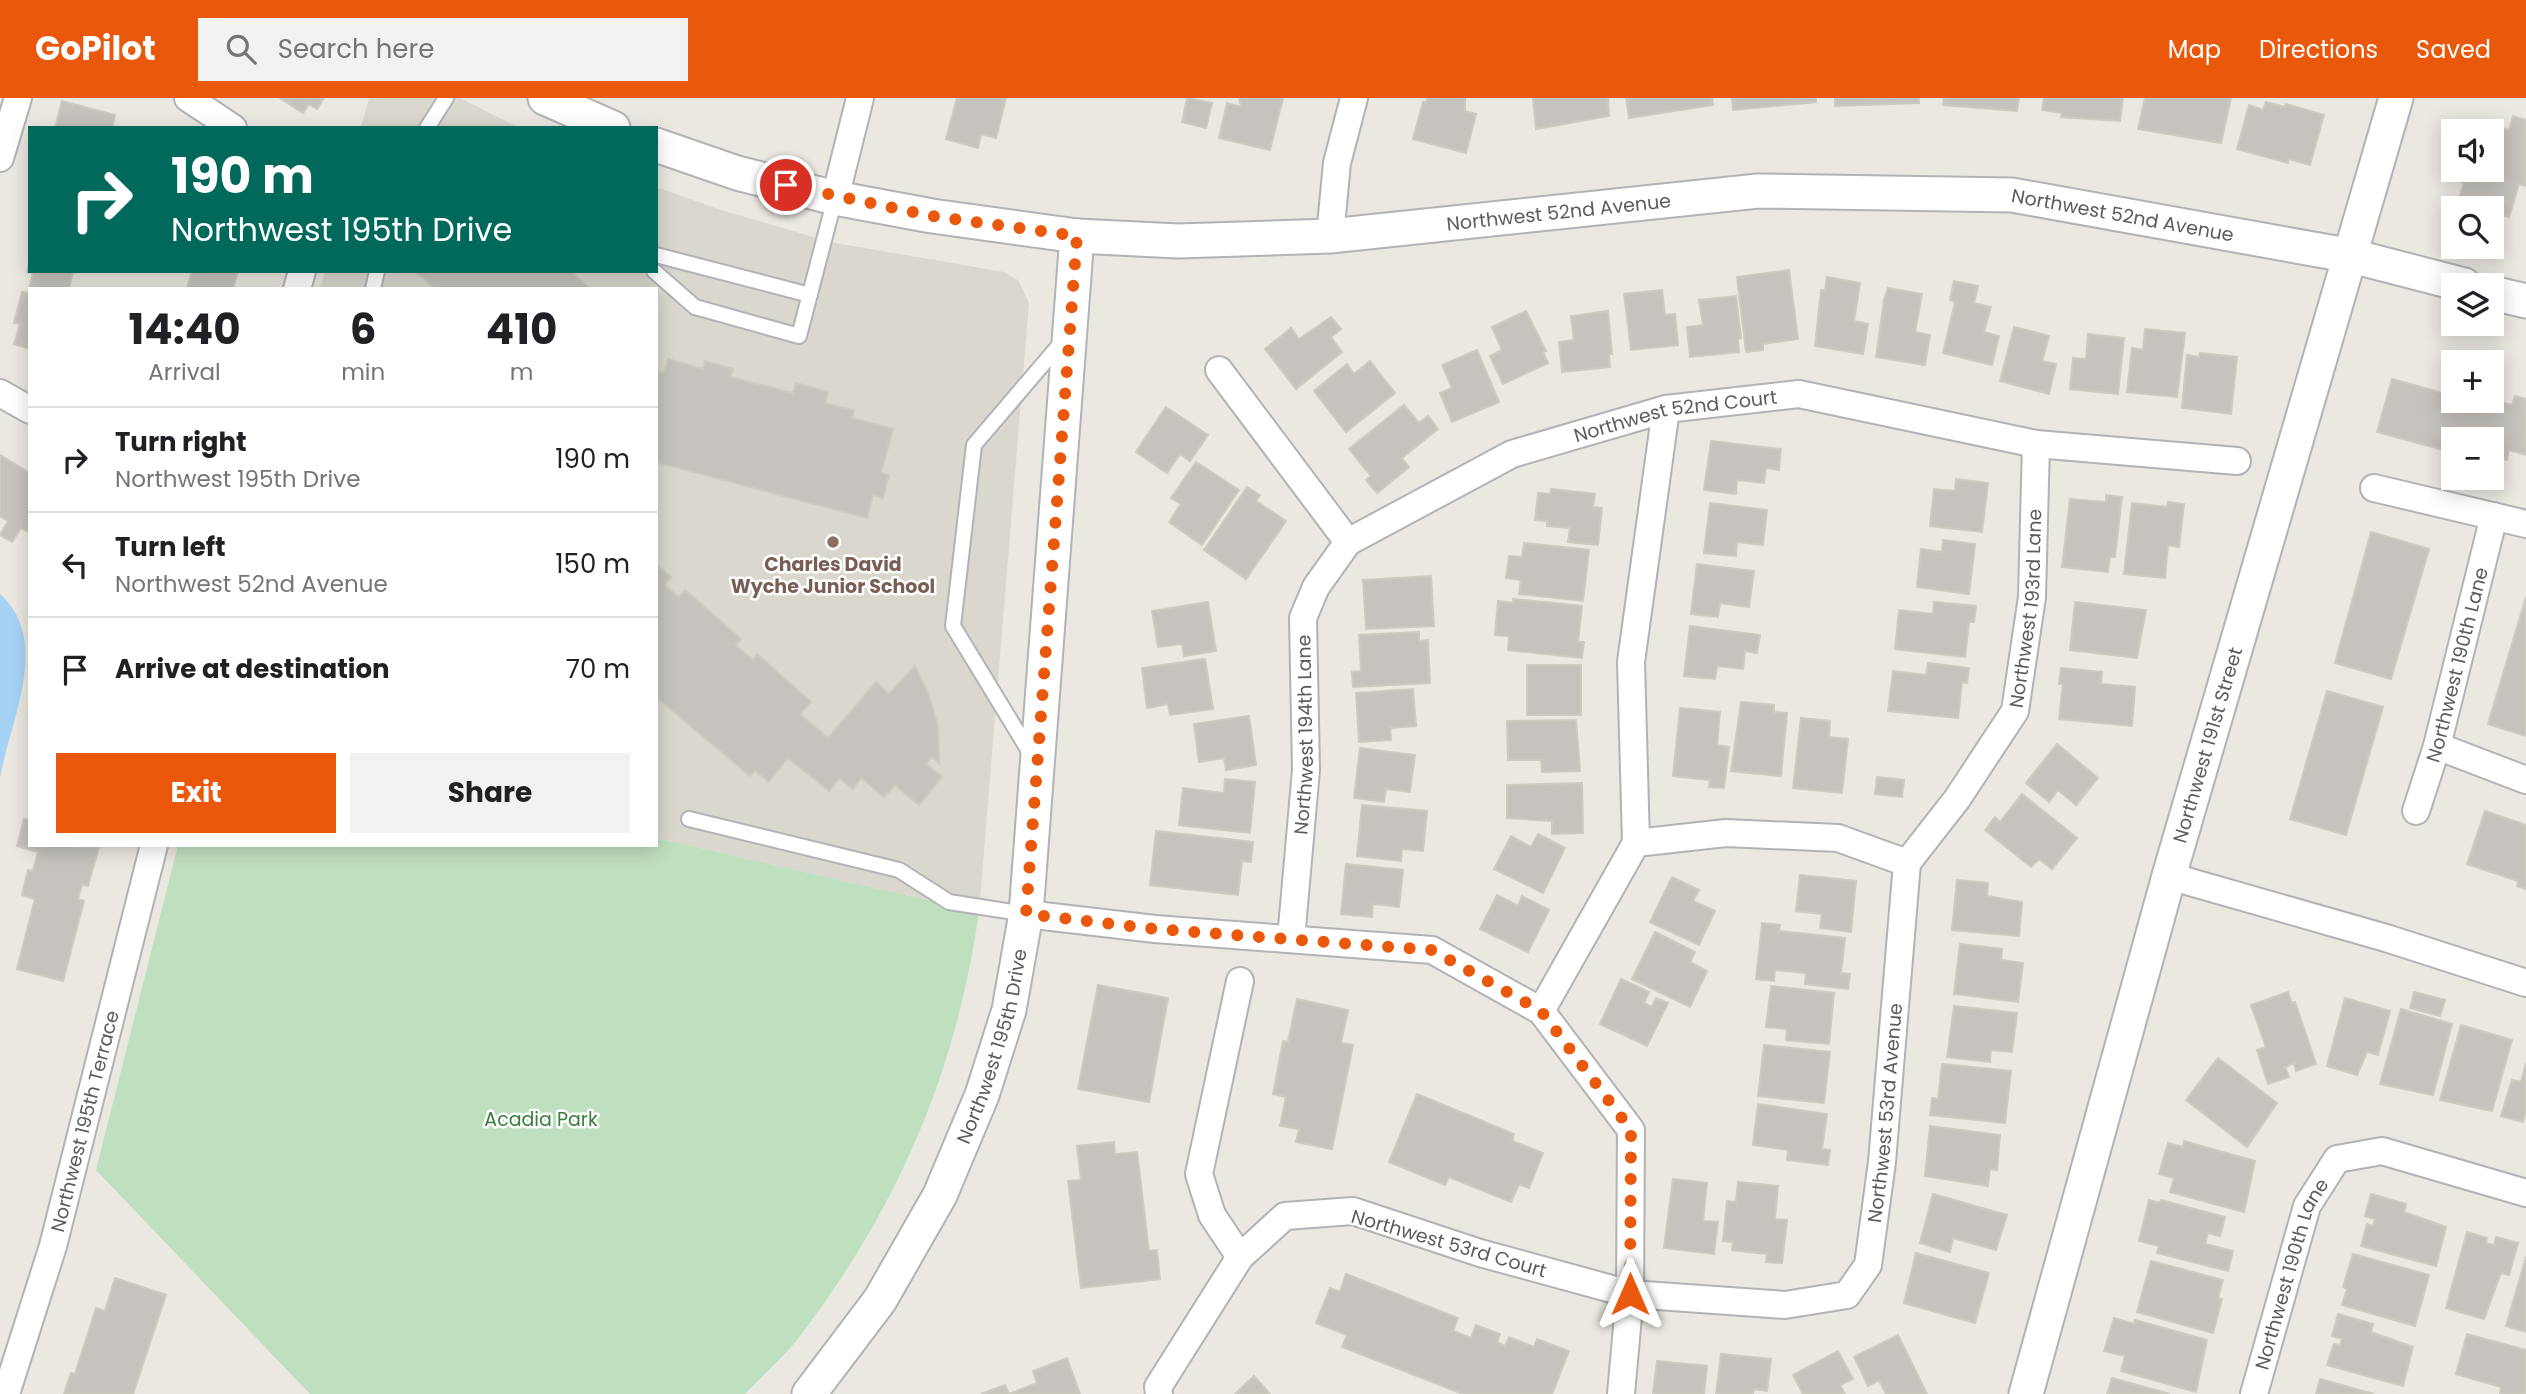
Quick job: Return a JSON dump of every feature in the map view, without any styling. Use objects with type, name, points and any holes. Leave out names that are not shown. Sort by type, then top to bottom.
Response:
[{"type":"street","points":[[0,158],[18,98]]},
{"type":"street","points":[[188,98],[230,126]]},
{"type":"street","points":[[545,98],[575,120],[604,126]]},
{"type":"street","points":[[835,198],[860,98]]},
{"type":"street","points":[[1330,236],[1331,196],[1354,98]]},
{"type":"street","name":"Northwest 191st Street","points":[[2026,1394],[2169,876],[2396,98]]},
{"type":"street","name":"Northwest 52nd Avenue","points":[[658,146],[737,173],[835,198],[932,216],[1077,236],[1178,241],[1330,236],[1758,191],[2012,195],[2352,256],[2441,279]]},
{"type":"street","name":"Northwest 195th Drive","points":[[809,1394],[880,1300],[940,1195],[982,1095],[1009,1010],[1026,914],[1039,767],[1077,236]]},
{"type":"street","points":[[2504,296],[2526,301]]},
{"type":"street","points":[[1219,370],[1348,542]]},
{"type":"street","points":[[0,393],[28,409]]},
{"type":"street","name":"Northwest 52nd Court","points":[[1348,542],[1512,454],[1666,409],[1799,394],[2036,444],[2237,461]]},
{"type":"street","points":[[1541,1011],[1636,844],[1630,662],[1666,409]]},
{"type":"street","name":"Northwest 193rd Lane","points":[[1907,863],[1957,799],[2015,710],[2032,597],[2036,444]]},
{"type":"street","points":[[2374,488],[2526,524]]},
{"type":"street","name":"Northwest 190th Lane","points":[[2416,811],[2437,746],[2494,516]]},
{"type":"street","name":"Northwest 194th Lane","points":[[1292,939],[1306,770],[1303,618],[1316,587],[1348,542]]},
{"type":"street","points":[[2437,746],[2526,780]]},
{"type":"street","points":[[1636,844],[1726,833],[1838,838],[1907,863]]},
{"type":"street","name":"Northwest 195th Terrace","points":[[6,1394],[53,1247],[153,847]]},
{"type":"street","name":"Northwest 53rd Avenue","points":[[1630,1294],[1785,1305],[1847,1295],[1868,1265],[1882,1162],[1907,863]]},
{"type":"street","points":[[2169,876],[2386,938],[2526,983]]},
{"type":"street","points":[[1026,914],[1155,929],[1432,950],[1541,1011],[1631,1130],[1630,1294],[1620,1394]]},
{"type":"street","points":[[1240,981],[1199,1174],[1212,1215],[1240,1257]]},
{"type":"street","name":"Northwest 190th Lane","points":[[2254,1394],[2307,1206],[2337,1159],[2382,1151],[2526,1193]]},
{"type":"street","name":"Northwest 53rd Court","points":[[1159,1394],[1158,1387],[1240,1257],[1285,1216],[1353,1211],[1480,1253],[1630,1294]]},
{"type":"lane","points":[[428,126],[446,98]]},
{"type":"lane","points":[[656,273],[695,307],[799,336],[835,198]]},
{"type":"lane","points":[[658,256],[810,295]]},
{"type":"lane","points":[[1039,767],[953,626],[974,445],[1070,333]]},
{"type":"lane","points":[[689,819],[899,870],[949,902],[1026,914]]},
{"type":"shaded area","points":[[369,98],[460,98],[515,126],[362,126]]},
{"type":"shaded area","name":"Charles David Wyche Junior School","points":[[658,188],[721,210],[830,242],[1004,272],[1018,280],[1029,303],[979,912],[658,838],[658,287],[321,287],[324,273],[658,273]]},
{"type":"green space","name":"Acadia Park","points":[[658,838],[979,912],[969,971],[955,1028],[918,1136],[894,1188],[835,1287],[800,1336],[745,1394],[310,1394],[96,1170],[177,847],[658,847]]},
{"type":"water","points":[[0,594],[15,613],[23,634],[25,658],[18,707],[0,778]]},
{"type":"building","points":[[280,98],[324,98],[317,109],[309,104],[303,113]]},
{"type":"building","points":[[957,98],[1006,98],[996,138],[981,134],[978,148],[946,139]]},
{"type":"building","points":[[1187,98],[1212,103],[1206,128],[1182,122]]},
{"type":"building","points":[[1239,98],[1283,98],[1270,150],[1219,138],[1227,103],[1241,107]]},
{"type":"building","points":[[1427,98],[1465,98],[1465,111],[1476,114],[1466,153],[1413,139],[1423,102],[1426,103]]},
{"type":"building","points":[[1533,98],[1608,98],[1609,116],[1536,129]]},
{"type":"building","points":[[1626,98],[1712,98],[1713,105],[1629,118]]},
{"type":"building","points":[[1732,98],[1816,98],[1816,102],[1733,110]]},
{"type":"building","points":[[1835,98],[1919,98],[1919,103],[1835,106]]},
{"type":"building","points":[[1944,98],[2019,98],[2017,111],[1943,105]]},
{"type":"building","points":[[2044,98],[2123,98],[2120,121],[2061,117],[2062,113],[2042,110]]},
{"type":"building","points":[[2145,98],[2231,98],[2221,143],[2138,129]]},
{"type":"building","points":[[62,101],[115,115],[112,126],[56,126]]},
{"type":"building","points":[[2266,102],[2285,107],[2286,104],[2324,115],[2310,165],[2289,159],[2288,163],[2237,149],[2249,105],[2263,110]]},
{"type":"building","points":[[2513,116],[2526,120],[2526,186],[2519,184],[2509,217],[2504,216],[2504,196],[2460,196],[2464,183],[2462,182],[2504,182],[2504,129],[2509,130]]},
{"type":"building","points":[[1789,270],[1798,339],[1763,344],[1763,350],[1746,352],[1737,277]]},
{"type":"building","points":[[33,273],[73,273],[69,287],[30,287]]},
{"type":"building","points":[[191,273],[237,273],[234,287],[188,287]]},
{"type":"building","points":[[417,273],[572,273],[589,287],[434,287]]},
{"type":"building","points":[[1827,277],[1860,283],[1854,321],[1868,324],[1863,354],[1815,346],[1821,290],[1825,290]]},
{"type":"building","points":[[1954,281],[1978,286],[1974,303],[1991,307],[1984,332],[1999,336],[1992,365],[1943,353],[1955,302],[1950,300]]},
{"type":"building","points":[[1888,288],[1922,294],[1915,332],[1930,335],[1925,365],[1876,357]]},
{"type":"building","points":[[1662,290],[1665,315],[1675,314],[1678,345],[1631,350],[1624,294]]},
{"type":"building","points":[[22,292],[28,293],[28,348],[14,344],[20,324],[14,323]]},
{"type":"building","points":[[1736,296],[1741,338],[1738,339],[1739,352],[1690,357],[1687,327],[1703,325],[1699,300]]},
{"type":"building","points":[[1526,311],[1546,351],[1543,352],[1548,363],[1503,384],[1490,356],[1502,350],[1492,327]]},
{"type":"building","points":[[1608,311],[1612,354],[1609,354],[1610,367],[1562,372],[1559,342],[1574,340],[1571,316]]},
{"type":"building","points":[[1331,317],[1341,329],[1331,337],[1342,352],[1296,389],[1265,349],[1291,328],[1299,339]]},
{"type":"building","points":[[2014,327],[2049,336],[2042,361],[2056,364],[2049,394],[2000,381]]},
{"type":"building","points":[[2145,329],[2185,333],[2177,397],[2127,392],[2132,348],[2143,350]]},
{"type":"building","points":[[2088,334],[2124,338],[2118,394],[2070,389],[2073,358],[2086,359]]},
{"type":"building","points":[[1477,350],[1499,402],[1452,422],[1440,393],[1452,388],[1442,365]]},
{"type":"building","points":[[2200,353],[2237,357],[2231,414],[2182,408],[2187,355],[2199,357]]},
{"type":"building","points":[[668,359],[703,369],[705,361],[733,369],[730,377],[793,393],[796,383],[828,392],[825,403],[854,410],[852,418],[893,429],[881,473],[889,475],[883,498],[873,495],[867,518],[658,463],[658,372],[664,373]]},
{"type":"building","points":[[1370,361],[1395,393],[1346,432],[1314,391],[1347,364],[1354,374]]},
{"type":"building","points":[[2392,379],[2441,392],[2441,413],[2504,413],[2504,403],[2512,405],[2515,396],[2526,399],[2526,455],[2509,450],[2507,460],[2504,459],[2504,427],[2441,427],[2441,449],[2377,432]]},
{"type":"building","points":[[1404,405],[1419,423],[1428,416],[1438,429],[1402,458],[1409,467],[1377,493],[1366,480],[1371,476],[1349,449]]},
{"type":"building","points":[[1166,407],[1208,435],[1190,461],[1180,454],[1167,473],[1136,452]]},
{"type":"building","points":[[1711,441],[1781,449],[1779,470],[1766,468],[1764,483],[1737,480],[1736,494],[1704,490]]},
{"type":"building","points":[[0,455],[28,472],[28,532],[21,528],[12,542],[0,535],[8,521],[0,516]]},
{"type":"building","points":[[1196,462],[1239,490],[1202,545],[1169,522],[1181,504],[1171,498]]},
{"type":"building","points":[[1956,479],[1988,483],[1982,532],[1930,526],[1934,489],[1955,491]]},
{"type":"building","points":[[1247,487],[1260,495],[1256,501],[1286,521],[1246,579],[1204,550]]},
{"type":"building","points":[[1551,489],[1595,494],[1593,507],[1602,508],[1598,545],[1568,542],[1570,528],[1547,526],[1547,521],[1535,520],[1538,493],[1550,494]]},
{"type":"building","points":[[2106,495],[2122,497],[2115,557],[2110,557],[2108,572],[2062,567],[2070,499],[2106,502]]},
{"type":"building","points":[[2168,502],[2184,504],[2179,547],[2168,545],[2165,578],[2124,574],[2132,503],[2167,507]]},
{"type":"building","points":[[1710,503],[1767,510],[1763,545],[1737,542],[1736,556],[1704,553]]},
{"type":"building","points":[[2371,532],[2429,549],[2391,679],[2335,663]]},
{"type":"building","points":[[1943,540],[1975,544],[1969,594],[1917,587],[1921,549],[1942,552]]},
{"type":"building","points":[[1524,543],[1589,550],[1583,601],[1519,594],[1521,580],[1506,578],[1509,556],[1522,557]]},
{"type":"building","points":[[1697,564],[1754,571],[1749,607],[1720,603],[1718,617],[1691,614]]},
{"type":"building","points":[[658,566],[671,577],[664,585],[679,597],[685,590],[741,639],[735,645],[753,660],[757,654],[811,702],[800,714],[828,738],[876,682],[889,694],[915,666],[929,695],[938,727],[939,763],[932,757],[926,764],[942,777],[919,805],[895,785],[884,797],[861,778],[853,789],[839,778],[829,791],[788,758],[768,782],[755,770],[750,776],[658,699]]},
{"type":"building","points":[[1431,576],[1434,626],[1366,629],[1363,580]]},
{"type":"building","points":[[2526,597],[2526,736],[2488,724]]},
{"type":"building","points":[[1513,599],[1582,606],[1578,642],[1584,642],[1582,658],[1508,650],[1509,636],[1495,635],[1498,601],[1513,603]]},
{"type":"building","points":[[1208,602],[1216,651],[1184,656],[1182,644],[1158,647],[1152,611]]},
{"type":"building","points":[[1934,602],[1976,606],[1974,622],[1969,622],[1965,657],[1895,649],[1899,610],[1933,614]]},
{"type":"building","points":[[2075,602],[2146,610],[2137,658],[2070,650]]},
{"type":"building","points":[[1690,626],[1760,635],[1757,653],[1745,651],[1743,669],[1717,666],[1715,679],[1684,676]]},
{"type":"building","points":[[1419,632],[1419,641],[1428,640],[1430,683],[1353,687],[1352,672],[1361,671],[1359,635]]},
{"type":"building","points":[[1205,659],[1213,709],[1170,715],[1168,704],[1147,708],[1142,668]]},
{"type":"building","points":[[1928,663],[1969,668],[1967,683],[1962,682],[1958,718],[1888,711],[1893,671],[1926,675]]},
{"type":"building","points":[[1527,665],[1581,665],[1581,715],[1527,715]]},
{"type":"building","points":[[2061,668],[2102,672],[2101,684],[2135,687],[2132,726],[2059,719],[2063,684],[2059,684]]},
{"type":"building","points":[[1413,689],[1416,726],[1390,728],[1391,740],[1359,742],[1356,693]]},
{"type":"building","points":[[2327,691],[2383,707],[2346,835],[2290,819]]},
{"type":"building","points":[[1741,702],[1774,705],[1774,712],[1787,713],[1781,776],[1731,771]]},
{"type":"building","points":[[1680,708],[1720,712],[1717,745],[1729,747],[1724,788],[1709,787],[1710,780],[1673,776]]},
{"type":"building","points":[[1249,716],[1256,765],[1226,770],[1224,758],[1199,762],[1194,724]]},
{"type":"building","points":[[1801,718],[1830,721],[1829,737],[1848,739],[1842,793],[1793,788]]},
{"type":"building","points":[[1576,720],[1580,771],[1542,772],[1541,760],[1508,760],[1507,721]]},
{"type":"building","points":[[2057,744],[2098,778],[2076,805],[2058,790],[2049,802],[2026,783]]},
{"type":"building","points":[[1360,748],[1415,755],[1410,792],[1386,789],[1384,802],[1354,798]]},
{"type":"building","points":[[1877,777],[1904,780],[1902,797],[1875,794]]},
{"type":"building","points":[[1225,779],[1255,782],[1250,833],[1179,825],[1183,788],[1224,793]]},
{"type":"building","points":[[1582,783],[1583,833],[1552,834],[1552,821],[1507,818],[1507,785]]},
{"type":"building","points":[[2022,794],[2077,838],[2052,869],[2039,859],[2031,867],[1985,830],[1995,817],[2000,822]]},
{"type":"building","points":[[1362,805],[1427,811],[1423,851],[1402,849],[1401,861],[1357,856]]},
{"type":"building","points":[[2485,811],[2526,825],[2526,889],[2517,886],[2518,881],[2467,864]]},
{"type":"building","points":[[24,819],[28,820],[28,847],[99,847],[88,886],[82,884],[78,899],[84,901],[63,981],[17,969],[35,899],[22,895],[28,870],[33,871],[38,852],[17,846]]},
{"type":"building","points":[[1156,831],[1253,842],[1251,862],[1242,861],[1238,895],[1150,885]]},
{"type":"building","points":[[1538,834],[1565,848],[1543,893],[1494,869],[1511,836],[1531,847]]},
{"type":"building","points":[[1346,864],[1403,870],[1399,907],[1373,904],[1372,917],[1341,914]]},
{"type":"building","points":[[1800,875],[1856,881],[1851,932],[1820,928],[1822,914],[1796,911]]},
{"type":"building","points":[[1672,877],[1699,890],[1693,901],[1715,911],[1699,945],[1650,922]]},
{"type":"building","points":[[1957,880],[1988,883],[1987,896],[2022,902],[2019,936],[1952,930]]},
{"type":"building","points":[[1497,895],[1518,906],[1522,896],[1549,910],[1528,952],[1480,929]]},
{"type":"building","points":[[1762,923],[1780,925],[1779,931],[1845,938],[1841,973],[1850,974],[1848,989],[1805,984],[1806,973],[1775,970],[1774,981],[1756,979]]},
{"type":"building","points":[[1655,932],[1695,952],[1690,962],[1707,971],[1690,1007],[1632,979]]},
{"type":"building","points":[[1960,944],[2002,949],[2001,960],[2023,963],[2018,1002],[1954,994]]},
{"type":"building","points":[[1621,979],[1649,992],[1644,1003],[1652,1007],[1656,998],[1668,1003],[1647,1046],[1600,1024]]},
{"type":"building","points":[[1098,985],[1168,998],[1149,1102],[1078,1089]]},
{"type":"building","points":[[1771,986],[1834,993],[1829,1044],[1786,1040],[1787,1029],[1766,1027]]},
{"type":"building","points":[[2288,992],[2292,1003],[2295,1002],[2316,1064],[2296,1071],[2294,1063],[2285,1067],[2289,1077],[2268,1084],[2257,1050],[2266,1047],[2251,1005]]},
{"type":"building","points":[[2414,992],[2445,1000],[2440,1016],[2410,1008]]},
{"type":"building","points":[[2345,998],[2390,1011],[2378,1055],[2367,1052],[2357,1075],[2327,1066]]},
{"type":"building","points":[[1297,999],[1348,1010],[1341,1043],[1353,1045],[1332,1149],[1296,1142],[1299,1129],[1280,1126],[1286,1097],[1273,1094],[1283,1041],[1288,1042]]},
{"type":"building","points":[[1954,1006],[2017,1013],[2012,1052],[1991,1050],[1990,1062],[1947,1057]]},
{"type":"building","points":[[2401,1009],[2452,1024],[2433,1095],[2380,1084]]},
{"type":"building","points":[[2461,1025],[2512,1040],[2492,1111],[2440,1100]]},
{"type":"building","points":[[1764,1045],[1830,1052],[1824,1103],[1758,1096]]},
{"type":"building","points":[[2218,1058],[2277,1103],[2247,1147],[2186,1100]]},
{"type":"building","points":[[2526,1063],[2526,1111],[2523,1122],[2501,1116],[2512,1080],[2521,1082]]},
{"type":"building","points":[[1942,1064],[2011,1071],[2005,1123],[1930,1115],[1932,1098],[1938,1099]]},
{"type":"building","points":[[1417,1094],[1514,1134],[1512,1141],[1543,1153],[1529,1188],[1519,1184],[1511,1202],[1449,1177],[1445,1185],[1389,1162]]},
{"type":"building","points":[[1758,1104],[1827,1114],[1822,1149],[1830,1150],[1828,1165],[1787,1160],[1788,1150],[1753,1145]]},
{"type":"building","points":[[1930,1126],[2000,1135],[1997,1170],[1990,1169],[1988,1186],[1925,1176]]},
{"type":"building","points":[[2184,1141],[2255,1161],[2244,1212],[2170,1192],[2174,1178],[2159,1174],[2168,1143],[2183,1147]]},
{"type":"building","points":[[1114,1142],[1115,1154],[1137,1152],[1149,1251],[1157,1250],[1160,1279],[1081,1288],[1068,1181],[1081,1180],[1077,1146]]},
{"type":"building","points":[[1673,1179],[1707,1183],[1703,1221],[1718,1222],[1714,1254],[1664,1248]]},
{"type":"building","points":[[1738,1182],[1778,1186],[1775,1219],[1787,1220],[1782,1263],[1766,1262],[1767,1254],[1732,1250],[1733,1242],[1723,1241],[1727,1201],[1736,1202]]},
{"type":"building","points":[[1933,1194],[2007,1215],[1996,1250],[1953,1238],[1950,1252],[1920,1243]]},
{"type":"building","points":[[2371,1194],[2406,1204],[2404,1212],[2446,1227],[2436,1266],[2361,1246],[2367,1224],[2373,1226],[2375,1219],[2365,1216]]},
{"type":"building","points":[[2149,1200],[2160,1203],[2161,1200],[2225,1217],[2220,1236],[2208,1233],[2205,1244],[2233,1251],[2228,1271],[2157,1253],[2159,1246],[2139,1241]]},
{"type":"building","points":[[2467,1232],[2487,1238],[2486,1243],[2494,1245],[2496,1237],[2518,1243],[2509,1275],[2501,1273],[2484,1319],[2446,1308]]},
{"type":"building","points":[[1916,1253],[1989,1273],[1975,1323],[1904,1303]]},
{"type":"building","points":[[2353,1254],[2429,1275],[2415,1326],[2342,1305],[2347,1289],[2343,1287]]},
{"type":"building","points":[[2526,1257],[2526,1332],[2506,1326]]},
{"type":"building","points":[[2151,1261],[2223,1280],[2218,1298],[2222,1299],[2213,1333],[2137,1312]]},
{"type":"building","points":[[1346,1274],[1458,1318],[1453,1331],[1471,1338],[1476,1325],[1500,1334],[1497,1342],[1505,1346],[1509,1337],[1534,1347],[1537,1339],[1569,1351],[1552,1394],[1463,1394],[1342,1347],[1347,1335],[1316,1323],[1330,1288],[1340,1292]]},
{"type":"building","points":[[115,1278],[166,1295],[133,1394],[64,1394],[71,1373],[75,1374],[96,1308],[105,1311]]},
{"type":"building","points":[[2338,1314],[2373,1324],[2371,1332],[2413,1347],[2403,1386],[2327,1365],[2334,1344],[2340,1345],[2342,1339],[2332,1336]]},
{"type":"building","points":[[2114,1318],[2134,1324],[2135,1320],[2207,1340],[2196,1392],[2121,1371],[2125,1356],[2104,1351]]},
{"type":"building","points":[[2467,1334],[2526,1350],[2526,1394],[2500,1394],[2501,1387],[2456,1374]]},
{"type":"building","points":[[1898,1335],[1927,1394],[1886,1394],[1879,1380],[1868,1386],[1854,1357]]},
{"type":"building","points":[[1838,1351],[1853,1379],[1840,1385],[1845,1394],[1803,1394],[1793,1375]]},
{"type":"building","points":[[1721,1354],[1771,1359],[1767,1391],[1754,1389],[1753,1394],[1716,1394]]},
{"type":"building","points":[[1067,1358],[1080,1394],[1009,1394],[1037,1383],[1033,1371]]},
{"type":"building","points":[[1657,1361],[1707,1366],[1704,1394],[1653,1394]]},
{"type":"building","points":[[1254,1376],[1270,1394],[1235,1394]]},
{"type":"building","points":[[2112,1378],[2170,1394],[2107,1394]]},
{"type":"building","points":[[2320,1379],[2374,1394],[2316,1394]]},
{"type":"building","points":[[1005,1385],[1009,1394],[981,1394]]},
{"type":"place","name":"Charles David Wyche Junior School","points":[[833,542]]},
{"type":"route","points":[[786,185],[835,198],[932,216],[1077,236],[1043,716],[1026,914],[1155,929],[1432,950],[1541,1011],[1631,1130],[1630,1294]]}]
